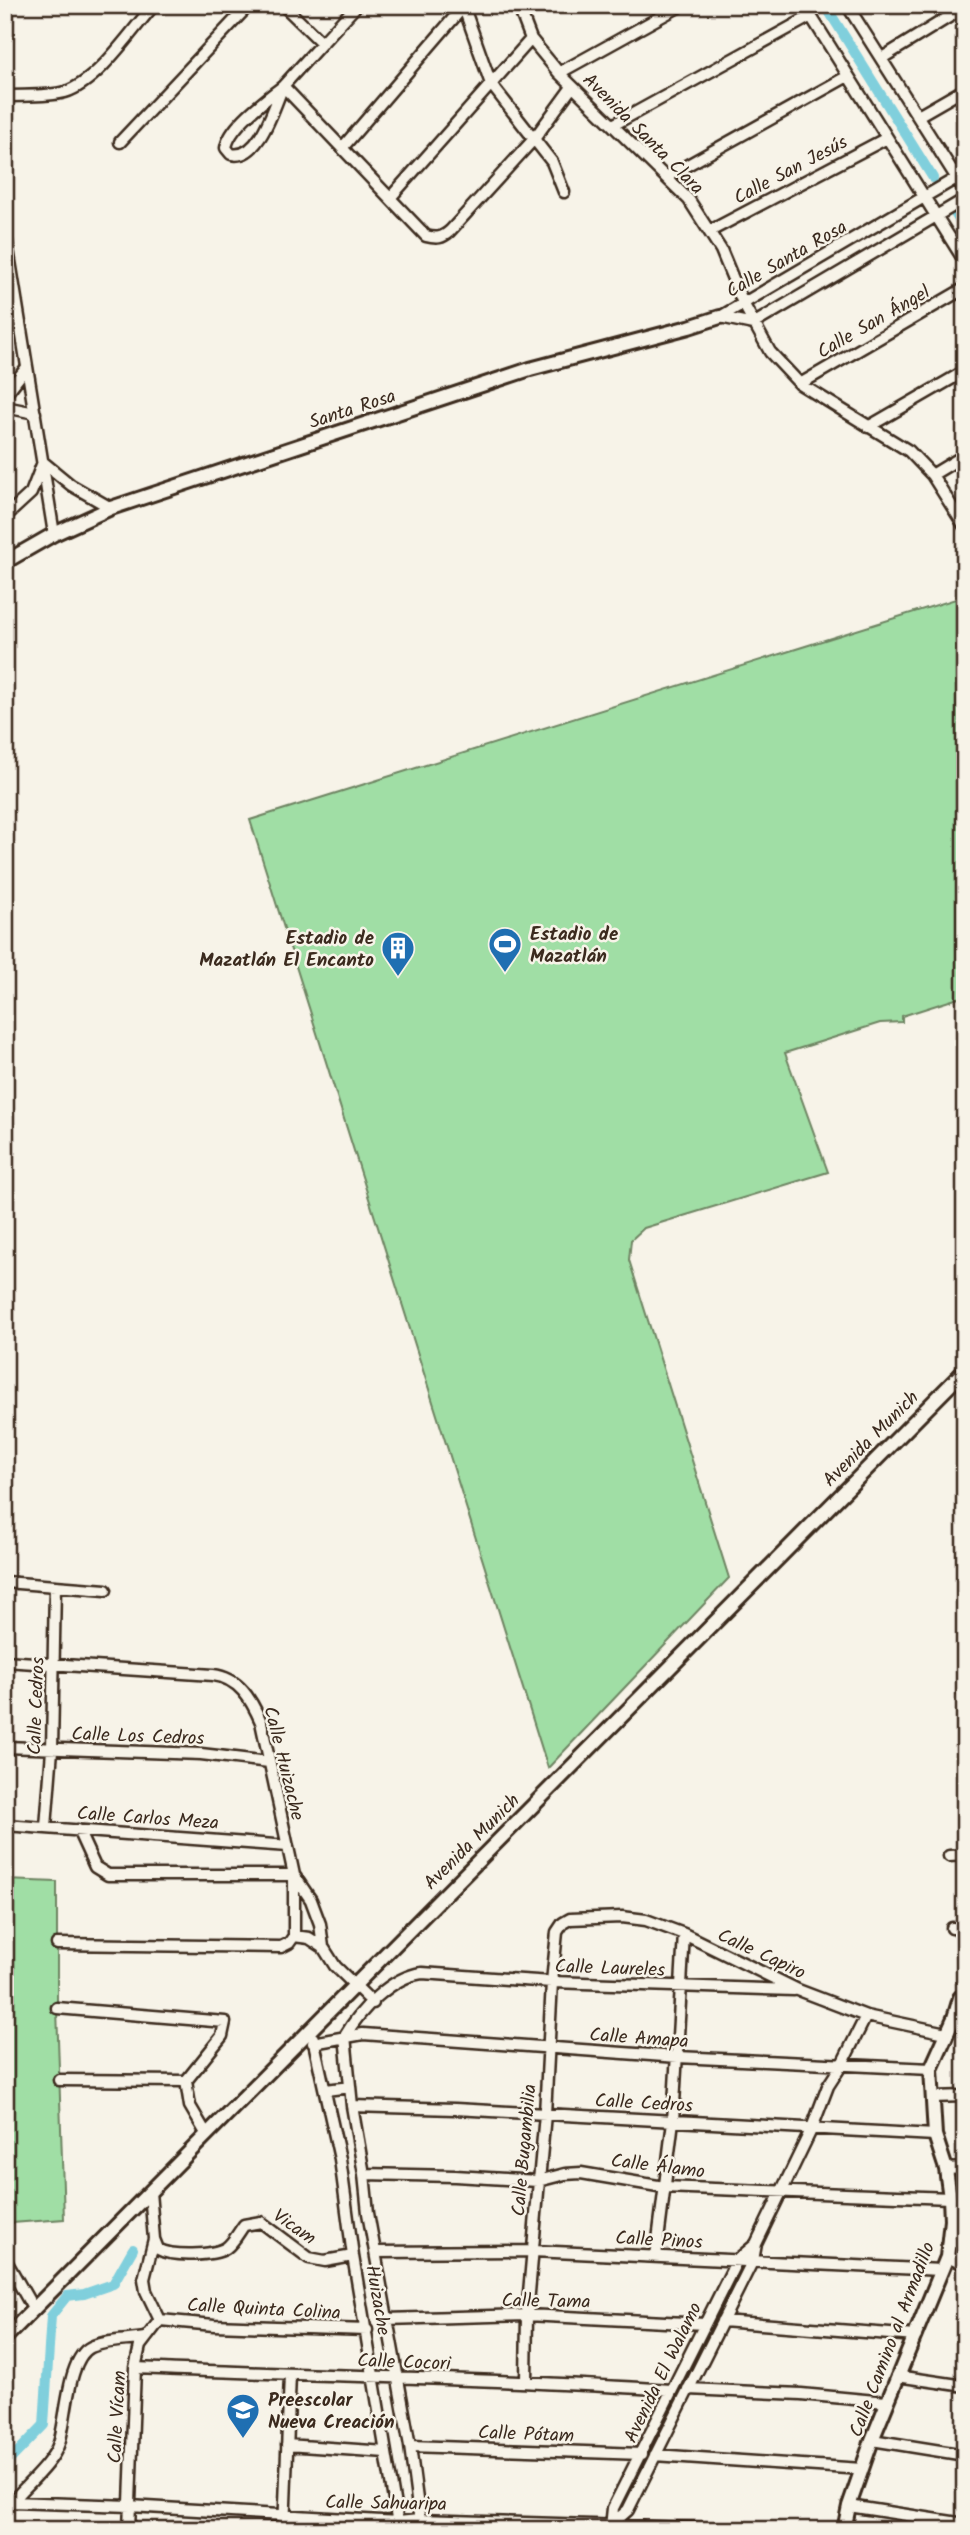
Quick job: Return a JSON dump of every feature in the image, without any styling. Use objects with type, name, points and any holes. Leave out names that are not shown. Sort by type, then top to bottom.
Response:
[{"type":"main road","name":"Santa Rosa","points":[[5,562],[54,534],[111,508],[530,369],[720,317]]},
{"type":"main road","name":"Avenida Munich","points":[[5,2338],[965,1370]]},
{"type":"main road","name":"Calle Camino al Armadillo","points":[[844,2530],[849,2506],[886,2402],[947,2257],[950,2198],[946,2169],[935,2135],[931,2069],[946,2034],[960,2018],[962,1998]]},
{"type":"street","points":[[5,96],[63,93],[82,86],[100,69],[153,5]]},
{"type":"street","points":[[120,142],[249,5]]},
{"type":"street","points":[[283,5],[322,43]]},
{"type":"street","points":[[283,86],[264,132],[245,154],[230,154],[226,148],[228,139],[246,118],[283,86],[357,5]]},
{"type":"street","points":[[520,9],[534,5]]},
{"type":"street","points":[[559,73],[682,5]]},
{"type":"street","points":[[804,5],[965,262]]},
{"type":"street","points":[[847,5],[918,116],[960,175],[965,191]]},
{"type":"street","points":[[464,6],[491,84],[552,162],[564,192]]},
{"type":"street","points":[[343,147],[464,6]]},
{"type":"street","points":[[882,58],[965,7]]},
{"type":"street","name":"Avenida Santa Clara","points":[[520,9],[531,39],[559,73],[689,200],[721,250],[753,324],[770,352],[800,384],[909,451],[932,475],[965,527]]},
{"type":"street","points":[[613,125],[811,16]]},
{"type":"street","points":[[390,198],[531,39]]},
{"type":"street","points":[[666,177],[848,76]]},
{"type":"street","points":[[5,81],[5,87]]},
{"type":"street","points":[[283,86],[426,236],[442,237],[534,139],[572,87]]},
{"type":"street","points":[[918,116],[965,89]]},
{"type":"street","name":"Calle San Jesús","points":[[710,231],[887,138]]},
{"type":"street","name":"Calle Santa Rosa","points":[[720,317],[960,175]]},
{"type":"street","name":"Calle Santa Rosa","points":[[720,317],[753,324],[965,199]]},
{"type":"street","points":[[5,230],[54,534]]},
{"type":"street","name":"Calle San Ángel","points":[[800,384],[965,288]]},
{"type":"street","points":[[5,395],[27,367]]},
{"type":"street","points":[[868,427],[965,371]]},
{"type":"street","points":[[5,407],[35,413]]},
{"type":"street","points":[[932,475],[965,455]]},
{"type":"street","points":[[43,461],[71,485],[111,508]]},
{"type":"street","points":[[5,517],[31,493],[43,461]]},
{"type":"street","points":[[5,1582],[106,1590]]},
{"type":"street","name":"Calle Cedros","points":[[46,1827],[52,1750],[55,1586]]},
{"type":"street","name":"Calle Huizache","points":[[5,1661],[225,1676],[236,1684],[253,1704],[261,1722],[294,1875],[311,1900],[320,1924],[323,1947],[335,1966],[373,2003]]},
{"type":"street","name":"Calle Los Cedros","points":[[5,1747],[201,1754],[269,1762]]},
{"type":"street","name":"Calle Carlos Meza","points":[[5,1825],[288,1846]]},
{"type":"street","points":[[78,1830],[95,1867],[108,1875],[294,1875],[292,1940]]},
{"type":"street","points":[[949,1856],[965,1856]]},
{"type":"street","name":"Calle Capiro","points":[[563,1923],[570,1919],[622,1917],[646,1920],[684,1934],[798,1990],[866,2016],[946,2034]]},
{"type":"street","name":"Calle Bugambilia","points":[[526,2382],[527,2315],[545,2114],[552,1982],[557,1932],[563,1923]]},
{"type":"street","points":[[951,1928],[965,1928]]},
{"type":"street","points":[[656,2256],[673,2121],[684,1934]]},
{"type":"street","points":[[57,1944],[281,1947],[292,1940],[309,1938],[323,1947]]},
{"type":"street","name":"Calle Laureles","points":[[373,2003],[407,1975],[422,1973],[552,1982],[798,1990]]},
{"type":"street","points":[[345,2036],[373,2003]]},
{"type":"street","points":[[57,2008],[225,2022],[222,2036],[186,2081],[190,2106],[207,2135]]},
{"type":"street","name":"Avenida El Walamo","points":[[611,2527],[628,2510],[722,2322],[812,2128],[828,2086],[866,2016]]},
{"type":"street","name":"Huizache","points":[[313,2028],[313,2043],[340,2159],[353,2256],[398,2526]]},
{"type":"street","name":"Calle Amapa","points":[[313,2043],[363,2034],[548,2049],[931,2069]]},
{"type":"street","name":"Huizache","points":[[345,2036],[352,2106],[386,2319],[410,2446],[420,2525]]},
{"type":"street","points":[[59,2080],[186,2081]]},
{"type":"street","points":[[326,2090],[350,2087]]},
{"type":"street","points":[[932,2097],[965,2096]]},
{"type":"street","name":"Calle Cedros","points":[[352,2106],[935,2135]]},
{"type":"street","points":[[340,2159],[361,2158]]},
{"type":"street","points":[[946,2169],[965,2168]]},
{"type":"street","name":"Calle Álamo","points":[[364,2174],[538,2181],[565,2174],[582,2174],[664,2187],[950,2198]]},
{"type":"street","points":[[150,2192],[154,2239],[144,2279],[146,2291],[159,2320]]},
{"type":"street","name":"Vicam","points":[[154,2239],[158,2249],[168,2253],[215,2253],[232,2243],[244,2225],[261,2222],[309,2258],[325,2261],[353,2256]]},
{"type":"street","points":[[949,2242],[965,2242]]},
{"type":"street","name":"Avenida El Walamo","points":[[611,2527],[613,2508],[737,2260],[756,2244]]},
{"type":"street","name":"Calle Pinos","points":[[375,2252],[533,2250],[942,2270]]},
{"type":"street","points":[[947,2257],[965,2265]]},
{"type":"street","points":[[5,2259],[34,2309]]},
{"type":"street","name":"Calle Tama","points":[[386,2319],[527,2315],[705,2324]]},
{"type":"street","name":"Calle Quinta Colina","points":[[159,2320],[214,2325],[367,2330]]},
{"type":"street","name":"Calle Vícam","points":[[129,2530],[135,2368],[140,2346],[159,2320]]},
{"type":"street","points":[[722,2322],[915,2336]]},
{"type":"street","points":[[8,2503],[50,2460],[59,2444],[77,2364],[82,2354],[92,2347],[145,2339]]},
{"type":"street","name":"Calle Cocori","points":[[135,2368],[672,2390]]},
{"type":"street","points":[[284,2530],[290,2374]]},
{"type":"street","points":[[897,2376],[965,2386]]},
{"type":"street","points":[[688,2389],[801,2394],[886,2402]]},
{"type":"street","points":[[872,2440],[965,2455]]},
{"type":"street","points":[[287,2445],[386,2452]]},
{"type":"street","name":"Calle Pótam","points":[[410,2446],[642,2454]]},
{"type":"street","points":[[655,2455],[862,2469]]},
{"type":"street","name":"Calle Sahuaripa","points":[[8,2503],[285,2516],[398,2526],[760,2530]]},
{"type":"street","points":[[849,2506],[965,2524]]},
{"type":"green space","points":[[965,596],[965,996],[902,1016],[902,1022],[880,1023],[785,1053],[828,1172],[644,1228],[631,1240],[629,1260],[729,1578],[548,1768],[250,820]]},
{"type":"green space","points":[[5,1880],[57,1882],[57,2008],[64,2219],[12,2223],[5,2229]]},
{"type":"waterway","points":[[825,5],[933,178]]},
{"type":"waterway","points":[[954,212],[965,229]]},
{"type":"waterway","points":[[5,2465],[44,2425],[51,2316],[67,2296],[84,2294],[113,2284],[133,2249]]},
{"type":"place","name":"Estadio de Mazatlán","points":[[505,974]]},
{"type":"place","name":"Estadio de Mazatlán El Encanto","points":[[398,978]]},
{"type":"place","name":"Preescolar Nueva Creación","points":[[243,2440]]}]
